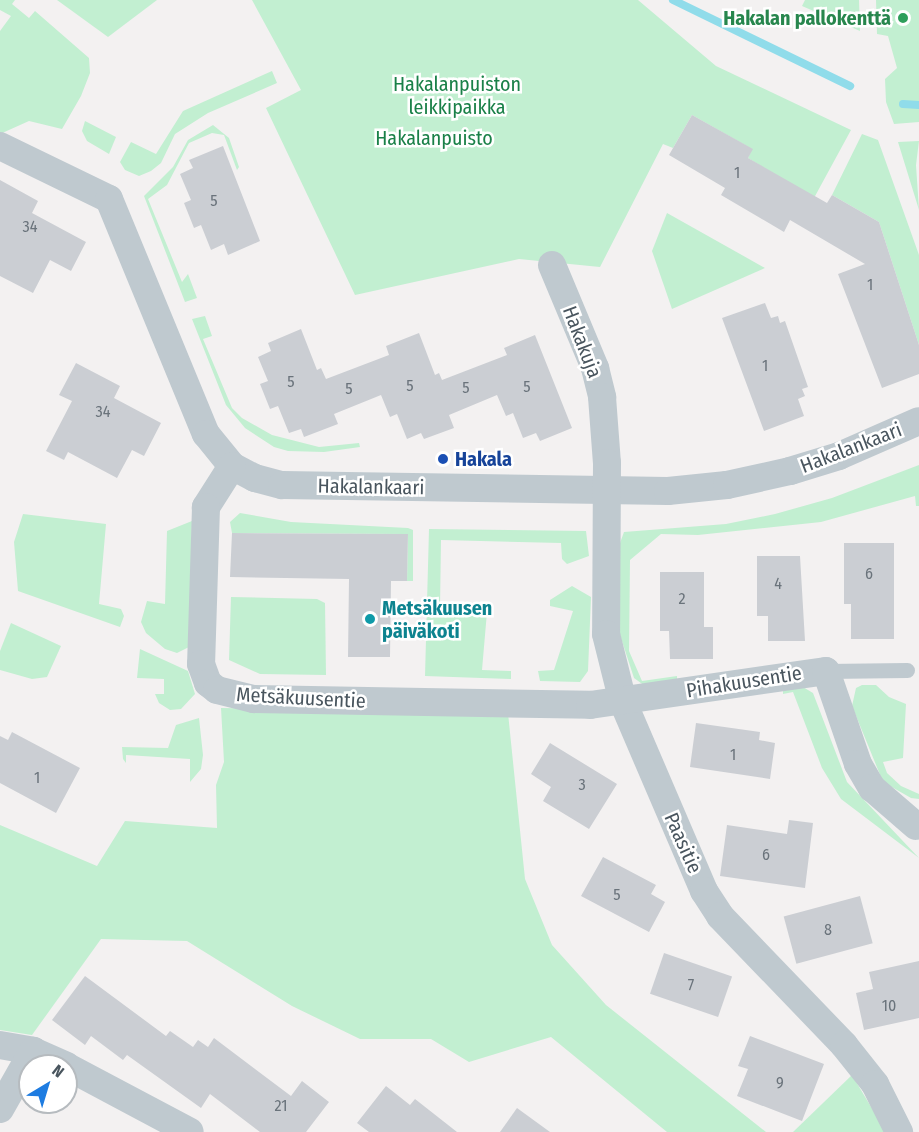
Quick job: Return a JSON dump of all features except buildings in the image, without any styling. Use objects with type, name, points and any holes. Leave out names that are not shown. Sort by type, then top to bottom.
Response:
[{"type":"street","name":"Hakalankaari","points":[[0,146],[109,199],[206,434],[232,466],[255,478],[282,485],[607,492],[727,484],[790,471],[839,456],[919,421]]},
{"type":"street","name":"Hakakuja","points":[[552,265],[596,368],[603,408],[607,492]]},
{"type":"street","name":"Metsäkuusentie","points":[[232,466],[206,507],[201,664],[208,683],[217,690],[254,699],[590,705],[622,702]]},
{"type":"street","name":"Paasitie","points":[[607,492],[606,634],[622,702],[710,900],[743,942],[850,1053],[875,1084],[899,1132]]},
{"type":"street","name":"Pihakuusentie","points":[[622,702],[826,671],[858,764],[872,788],[916,826]]},
{"type":"street","points":[[0,1045],[40,1054]]},
{"type":"street","points":[[0,1109],[33,1051]]},
{"type":"street","points":[[78,1072],[189,1132]]},
{"type":"lane","points":[[826,671],[907,670]]},
{"type":"green space","points":[[0,0],[15,0],[12,4],[29,18],[35,11],[89,58],[90,73],[81,96],[62,129],[29,121],[0,134],[0,31],[11,16],[0,10]]},
{"type":"green space","points":[[57,0],[157,0],[108,37]]},
{"type":"green space","name":"Hakalanpuisto","points":[[252,0],[638,0],[716,66],[851,130],[814,198],[748,158],[752,149],[692,115],[673,148],[663,144],[600,267],[519,259],[355,295],[266,108],[301,90]]},
{"type":"green space","points":[[805,0],[859,0],[860,31],[802,6]]},
{"type":"green space","points":[[876,0],[919,0],[919,122],[894,124],[886,102],[885,79],[897,68],[888,36],[877,34]]},
{"type":"green space","points":[[272,71],[277,83],[208,113],[175,134],[161,163],[151,171],[139,176],[125,170],[120,162],[131,142],[156,154],[183,111]]},
{"type":"green space","points":[[85,121],[116,137],[109,154],[87,141],[82,131]]},
{"type":"green space","points":[[213,125],[229,138],[239,167],[237,170],[224,135],[212,133],[189,143],[167,185],[148,199],[182,282],[188,274],[197,298],[185,302],[144,196],[173,167],[188,140]]},
{"type":"green space","points":[[862,134],[878,140],[919,255],[919,345],[879,222],[832,195]]},
{"type":"green space","points":[[919,141],[916,165],[919,210],[898,142]]},
{"type":"green space","points":[[667,213],[765,268],[672,309],[652,251]]},
{"type":"green space","points":[[205,316],[212,336],[203,339],[232,408],[242,418],[272,435],[319,447],[359,443],[360,447],[324,452],[288,451],[274,447],[245,428],[226,405],[192,319]]},
{"type":"green space","points":[[919,465],[919,506],[916,506],[915,496],[821,522],[698,535],[661,534],[630,560],[629,651],[642,681],[677,676],[677,684],[645,686],[634,678],[620,635],[620,543],[624,532],[726,524],[775,514],[832,498]]},
{"type":"green space","points":[[240,513],[291,522],[408,528],[413,530],[413,581],[407,581],[408,534],[232,533],[230,522]]},
{"type":"green space","points":[[23,514],[106,524],[99,604],[121,609],[124,616],[120,627],[18,591],[14,542]]},
{"type":"green space","points":[[192,521],[189,647],[177,653],[165,649],[146,633],[141,622],[147,601],[165,604],[167,531]]},
{"type":"green space","points":[[429,529],[586,531],[589,556],[567,564],[562,559],[561,543],[441,540],[440,608],[487,612],[482,670],[511,671],[511,679],[425,676]]},
{"type":"green space","points":[[572,586],[591,597],[588,671],[580,682],[540,681],[538,671],[554,670],[573,611],[550,606],[550,600]]},
{"type":"green space","points":[[231,597],[317,599],[325,603],[326,675],[260,674],[229,660]]},
{"type":"green space","points":[[11,623],[61,646],[47,677],[32,679],[0,670],[0,651]]},
{"type":"green space","points":[[140,649],[188,671],[195,694],[181,709],[170,710],[159,703],[155,694],[164,694],[164,679],[137,678]]},
{"type":"green space","points":[[862,685],[876,685],[889,697],[906,704],[903,758],[883,762],[887,773],[901,786],[919,794],[919,799],[911,798],[883,782],[852,706],[856,688]]},
{"type":"green space","points":[[783,687],[803,687],[813,693],[847,782],[919,858],[841,799],[822,768],[793,692],[783,694]]},
{"type":"green space","points":[[221,708],[508,713],[525,879],[552,945],[606,1005],[766,1132],[667,1132],[551,1037],[469,1062],[431,1039],[360,1039],[292,1006],[187,941],[101,939],[32,1035],[0,1030],[0,825],[97,866],[125,821],[217,828],[216,785],[224,762]]},
{"type":"green space","points":[[199,718],[203,755],[201,769],[190,782],[190,759],[126,755],[126,763],[123,759],[122,747],[168,748],[176,725]]},
{"type":"green space","points":[[852,1075],[886,1132],[793,1132]]},
{"type":"waterway","points":[[673,0],[850,86]]},
{"type":"waterway","points":[[903,104],[919,105]]},
{"type":"place","name":"Hakalan pallokenttä","points":[[903,18]]},
{"type":"place","name":"Hakala","points":[[443,459]]},
{"type":"place","name":"Metsäkuusen päiväkoti","points":[[370,619]]},
{"type":"park label","name":"Hakalanpuiston leikkipaikka","points":[[457,96]]}]
